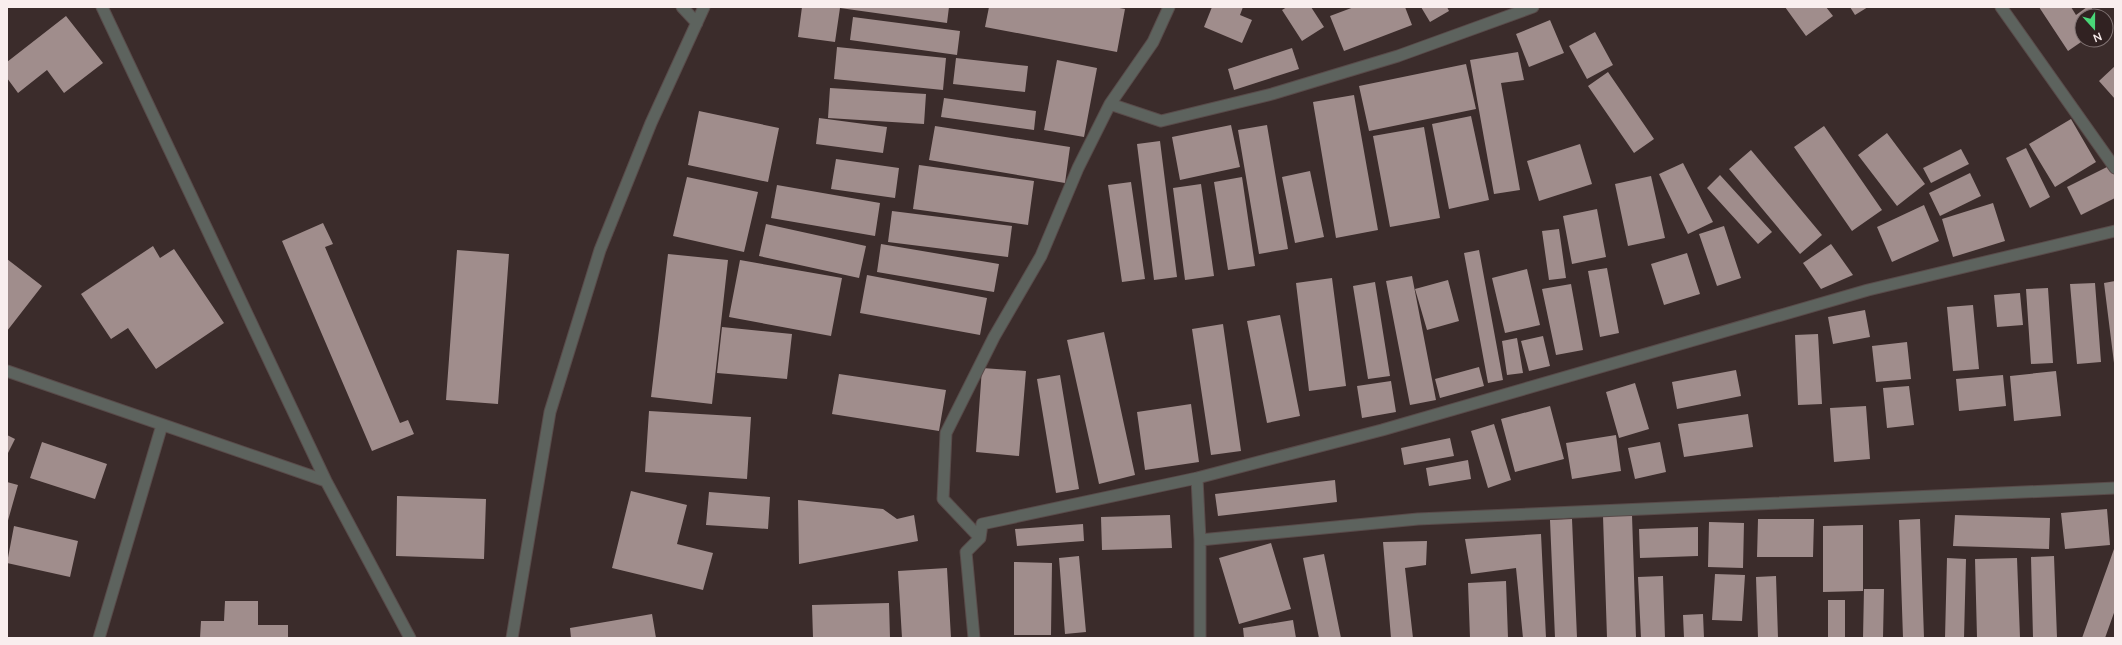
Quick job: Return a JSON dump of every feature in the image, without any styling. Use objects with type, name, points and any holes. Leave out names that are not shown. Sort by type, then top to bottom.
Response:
[{"type":"street","points":[[102,7],[326,481],[410,638]]},
{"type":"street","points":[[682,7],[697,23]]},
{"type":"street","points":[[512,638],[550,412],[600,250],[651,123],[704,7]]},
{"type":"street","points":[[980,538],[943,500],[946,433],[994,337],[1041,256],[1078,168],[1110,104],[1153,42],[1169,7]]},
{"type":"street","points":[[1110,104],[1161,121],[1272,94],[1383,60],[1532,7]]},
{"type":"street","points":[[2001,7],[2115,168]]},
{"type":"street","points":[[974,638],[966,552],[980,538],[982,524],[1197,478],[1382,430],[1868,290],[2115,231]]},
{"type":"street","points":[[7,371],[326,481]]},
{"type":"street","points":[[98,638],[162,425]]},
{"type":"street","points":[[1197,478],[1200,540],[1200,638]]},
{"type":"street","points":[[1200,540],[1418,518],[2115,488]]},
{"type":"building","points":[[802,7],[949,7],[947,23],[840,8],[835,42],[798,37]]},
{"type":"building","points":[[989,7],[1114,7],[1125,9],[1117,52],[985,27]]},
{"type":"building","points":[[1212,7],[1243,7],[1240,15],[1252,20],[1242,43],[1204,27]]},
{"type":"building","points":[[1287,7],[1311,7],[1324,27],[1302,41],[1282,10]]},
{"type":"building","points":[[1354,7],[1405,7],[1412,25],[1344,51],[1330,16]]},
{"type":"building","points":[[1421,7],[1447,7],[1449,11],[1430,22]]},
{"type":"building","points":[[1785,7],[1826,7],[1833,16],[1806,36]]},
{"type":"building","points":[[1850,7],[1868,7],[1855,15]]},
{"type":"building","points":[[2039,7],[2071,7],[2074,12],[2074,47],[2068,51]]},
{"type":"building","points":[[66,16],[103,63],[64,93],[47,70],[18,93],[7,78],[7,62]]},
{"type":"building","points":[[853,17],[960,31],[957,55],[850,40]]},
{"type":"building","points":[[1550,20],[1564,53],[1529,67],[1516,34]]},
{"type":"building","points":[[1595,32],[1613,65],[1587,79],[1569,46]]},
{"type":"building","points":[[837,47],[946,58],[943,90],[834,79]]},
{"type":"building","points":[[1292,48],[1299,69],[1234,90],[1228,69]]},
{"type":"building","points":[[1518,52],[1524,80],[1501,83],[1520,190],[1494,194],[1470,60]]},
{"type":"building","points":[[956,58],[1028,66],[1025,92],[953,84]]},
{"type":"building","points":[[1057,60],[1097,68],[1084,137],[1044,130]]},
{"type":"building","points":[[1466,64],[1476,109],[1369,131],[1359,86]]},
{"type":"building","points":[[2115,66],[2115,99],[2099,81]]},
{"type":"building","points":[[1608,72],[1654,139],[1634,153],[1588,86]]},
{"type":"building","points":[[830,88],[926,94],[924,124],[828,118]]},
{"type":"building","points":[[1354,95],[1378,230],[1336,238],[1313,102]]},
{"type":"building","points":[[944,98],[1036,111],[1034,130],[941,117]]},
{"type":"building","points":[[699,111],[779,128],[768,182],[688,165]]},
{"type":"building","points":[[1471,116],[1489,200],[1449,209],[1432,124]]},
{"type":"building","points":[[819,118],[887,127],[883,153],[816,144]]},
{"type":"building","points":[[2071,119],[2096,162],[2055,187],[2029,144]]},
{"type":"building","points":[[1231,125],[1240,167],[1180,180],[1172,137]]},
{"type":"building","points":[[1267,125],[1288,249],[1259,254],[1238,130]]},
{"type":"building","points":[[935,126],[1070,147],[1065,183],[929,160]]},
{"type":"building","points":[[1824,126],[1882,210],[1852,231],[1794,147]]},
{"type":"building","points":[[1424,127],[1440,218],[1390,227],[1373,136]]},
{"type":"building","points":[[1887,133],[1925,184],[1897,206],[1858,155]]},
{"type":"building","points":[[1160,141],[1177,277],[1154,280],[1137,144]]},
{"type":"building","points":[[1580,144],[1592,184],[1539,201],[1527,161]]},
{"type":"building","points":[[2026,148],[2050,197],[2030,208],[2006,158]]},
{"type":"building","points":[[1961,149],[1969,164],[1931,183],[1923,168]]},
{"type":"building","points":[[1751,150],[1822,235],[1800,254],[1729,169]]},
{"type":"building","points":[[836,159],[899,168],[895,198],[831,189]]},
{"type":"building","points":[[1683,163],[1713,222],[1688,234],[1659,174]]},
{"type":"building","points":[[919,165],[1034,181],[1028,225],[913,209]]},
{"type":"building","points":[[2111,165],[2115,173],[2115,198],[2081,215],[2067,187]]},
{"type":"building","points":[[1310,171],[1324,237],[1295,243],[1282,177]]},
{"type":"building","points":[[1970,173],[1981,196],[1940,216],[1929,193]]},
{"type":"building","points":[[1720,175],[1772,232],[1758,244],[1707,188]]},
{"type":"building","points":[[1651,176],[1665,238],[1628,246],[1615,184]]},
{"type":"building","points":[[687,177],[758,192],[744,252],[673,236]]},
{"type":"building","points":[[1242,177],[1255,266],[1228,270],[1214,182]]},
{"type":"building","points":[[1131,182],[1145,279],[1122,282],[1108,185]]},
{"type":"building","points":[[1201,184],[1214,276],[1185,280],[1173,188]]},
{"type":"building","points":[[777,185],[880,203],[875,236],[771,218]]},
{"type":"building","points":[[1993,203],[2005,241],[1953,257],[1942,219]]},
{"type":"building","points":[[1924,205],[1939,241],[1892,262],[1877,227]]},
{"type":"building","points":[[1597,209],[1606,257],[1572,264],[1563,216]]},
{"type":"building","points":[[892,211],[1012,226],[1008,257],[888,242]]},
{"type":"building","points":[[323,223],[333,244],[325,247],[400,423],[408,420],[414,434],[372,451],[282,241]]},
{"type":"building","points":[[766,224],[866,246],[859,278],[759,256]]},
{"type":"building","points":[[1724,226],[1741,278],[1717,286],[1699,234]]},
{"type":"building","points":[[1559,229],[1566,278],[1549,280],[1542,231]]},
{"type":"building","points":[[881,244],[999,264],[994,292],[877,272]]},
{"type":"building","points":[[1831,244],[1853,275],[1821,289],[1803,263]]},
{"type":"building","points":[[153,246],[160,258],[174,249],[224,323],[156,369],[128,328],[111,339],[81,294]]},
{"type":"building","points":[[457,250],[509,254],[498,404],[446,400]]},
{"type":"building","points":[[1479,250],[1503,380],[1488,383],[1464,253]]},
{"type":"building","points":[[1687,253],[1700,294],[1664,305],[1651,264]]},
{"type":"building","points":[[668,254],[728,260],[712,404],[651,397]]},
{"type":"building","points":[[7,259],[42,286],[7,331]]},
{"type":"building","points":[[740,260],[842,278],[831,336],[729,317]]},
{"type":"building","points":[[1607,268],[1619,333],[1600,337],[1588,271]]},
{"type":"building","points":[[1527,269],[1540,325],[1505,333],[1492,278]]},
{"type":"building","points":[[867,275],[987,298],[980,335],[860,313]]},
{"type":"building","points":[[1412,276],[1436,400],[1410,405],[1386,281]]},
{"type":"building","points":[[1332,278],[1346,386],[1309,391],[1296,283]]},
{"type":"building","points":[[1448,280],[1459,321],[1427,330],[1415,289]]},
{"type":"building","points":[[2115,281],[2115,363],[2114,363],[2104,283]]},
{"type":"building","points":[[1375,282],[1390,376],[1368,379],[1353,286]]},
{"type":"building","points":[[2095,283],[2101,362],[2077,364],[2070,284]]},
{"type":"building","points":[[1571,284],[1583,350],[1556,355],[1542,289]]},
{"type":"building","points":[[2048,288],[2053,363],[2031,364],[2026,289]]},
{"type":"building","points":[[2020,293],[2023,325],[1997,327],[1994,295]]},
{"type":"building","points":[[1973,305],[1979,369],[1953,371],[1947,307]]},
{"type":"building","points":[[1865,310],[1870,337],[1833,344],[1828,317]]},
{"type":"building","points":[[1280,315],[1300,416],[1267,423],[1247,321]]},
{"type":"building","points":[[1223,324],[1241,451],[1211,455],[1192,329]]},
{"type":"building","points":[[722,327],[792,334],[787,379],[717,373]]},
{"type":"building","points":[[1104,332],[1135,475],[1099,484],[1067,340]]},
{"type":"building","points":[[1818,334],[1822,404],[1798,405],[1795,335]]},
{"type":"building","points":[[1543,336],[1550,366],[1529,371],[1521,341]]},
{"type":"building","points":[[1517,338],[1523,373],[1507,375],[1502,341]]},
{"type":"building","points":[[1907,342],[1911,379],[1876,382],[1872,346]]},
{"type":"building","points":[[1479,367],[1484,386],[1440,398],[1435,379]]},
{"type":"building","points":[[982,368],[1026,371],[1019,456],[976,452]]},
{"type":"building","points":[[1736,370],[1741,396],[1677,409],[1672,382]]},
{"type":"building","points":[[2056,371],[2061,416],[2014,421],[2010,376]]},
{"type":"building","points":[[839,374],[946,390],[939,431],[832,414]]},
{"type":"building","points":[[1060,375],[1079,489],[1056,493],[1037,379]]},
{"type":"building","points":[[2003,375],[2006,406],[1959,411],[1956,379]]},
{"type":"building","points":[[1391,381],[1396,412],[1362,418],[1357,386]]},
{"type":"building","points":[[1635,383],[1649,429],[1619,438],[1606,392]]},
{"type":"building","points":[[1909,386],[1914,425],[1887,428],[1883,388]]},
{"type":"building","points":[[1191,404],[1199,462],[1145,470],[1137,412]]},
{"type":"building","points":[[1550,406],[1564,459],[1515,472],[1501,419]]},
{"type":"building","points":[[1866,406],[1870,459],[1834,462],[1830,408]]},
{"type":"building","points":[[649,411],[751,417],[747,479],[645,472]]},
{"type":"building","points":[[1748,414],[1753,447],[1684,457],[1678,424]]},
{"type":"building","points":[[1494,424],[1511,480],[1488,488],[1471,431]]},
{"type":"building","points":[[7,435],[15,439],[7,455]]},
{"type":"building","points":[[1616,435],[1621,471],[1572,479],[1566,443]]},
{"type":"building","points":[[1450,438],[1454,456],[1404,465],[1401,448]]},
{"type":"building","points":[[42,442],[107,464],[95,499],[30,478]]},
{"type":"building","points":[[1660,442],[1666,472],[1635,479],[1628,448]]},
{"type":"building","points":[[1468,460],[1471,479],[1429,486],[1426,468]]},
{"type":"building","points":[[1335,480],[1337,502],[1218,516],[1215,494]]},
{"type":"building","points":[[7,482],[18,485],[7,524]]},
{"type":"building","points":[[631,491],[687,505],[677,544],[713,553],[703,590],[612,568]]},
{"type":"building","points":[[709,492],[770,497],[768,529],[706,525]]},
{"type":"building","points":[[397,496],[486,499],[484,559],[396,556]]},
{"type":"building","points":[[798,500],[883,509],[897,519],[914,515],[918,541],[799,564]]},
{"type":"building","points":[[2107,509],[2110,545],[2065,549],[2061,513]]},
{"type":"building","points":[[1170,515],[1172,548],[1102,550],[1101,517]]},
{"type":"building","points":[[1632,515],[1636,638],[1607,638],[1603,516]]},
{"type":"building","points":[[1955,515],[2050,518],[2049,549],[1953,546]]},
{"type":"building","points":[[1572,519],[1577,638],[1555,638],[1550,520]]},
{"type":"building","points":[[1758,519],[1814,519],[1813,557],[1757,557]]},
{"type":"building","points":[[1920,519],[1924,638],[1903,638],[1899,520]]},
{"type":"building","points":[[1709,522],[1744,523],[1743,568],[1708,567]]},
{"type":"building","points":[[1083,524],[1084,541],[1017,546],[1015,529]]},
{"type":"building","points":[[1863,525],[1863,591],[1823,592],[1823,526]]},
{"type":"building","points":[[14,526],[78,541],[70,577],[7,563]]},
{"type":"building","points":[[1698,527],[1698,556],[1640,558],[1639,529]]},
{"type":"building","points":[[1541,534],[1546,638],[1523,638],[1516,568],[1471,574],[1465,539]]},
{"type":"building","points":[[1427,541],[1426,565],[1405,568],[1413,638],[1391,638],[1383,542]]},
{"type":"building","points":[[1271,543],[1291,609],[1239,624],[1219,558]]},
{"type":"building","points":[[2114,549],[2115,610],[2105,638],[2082,638]]},
{"type":"building","points":[[1324,554],[1341,638],[1319,638],[1303,558]]},
{"type":"building","points":[[1079,556],[1086,632],[1065,634],[1059,558]]},
{"type":"building","points":[[2054,556],[2057,638],[2033,638],[2031,557]]},
{"type":"building","points":[[1947,558],[1966,559],[1964,638],[1945,638]]},
{"type":"building","points":[[2017,558],[2020,638],[1977,638],[1975,559]]},
{"type":"building","points":[[1014,562],[1052,563],[1051,635],[1014,635]]},
{"type":"building","points":[[947,568],[951,638],[902,638],[898,571]]},
{"type":"building","points":[[1715,574],[1745,575],[1742,621],[1712,620]]},
{"type":"building","points":[[1663,576],[1665,638],[1641,638],[1638,577]]},
{"type":"building","points":[[1776,576],[1778,638],[1758,638],[1756,577]]},
{"type":"building","points":[[1506,581],[1508,638],[1470,638],[1468,583]]},
{"type":"building","points":[[1864,589],[1884,589],[1883,638],[1863,638]]},
{"type":"building","points":[[1828,600],[1845,600],[1845,638],[1828,638]]},
{"type":"building","points":[[225,601],[258,601],[258,625],[288,625],[288,638],[200,638],[201,621],[224,621]]},
{"type":"building","points":[[889,603],[890,638],[813,638],[812,605]]},
{"type":"building","points":[[652,614],[656,638],[571,638],[570,628]]},
{"type":"building","points":[[1703,614],[1704,638],[1684,638],[1683,615]]},
{"type":"building","points":[[1293,620],[1296,638],[1244,638],[1243,628]]}]
